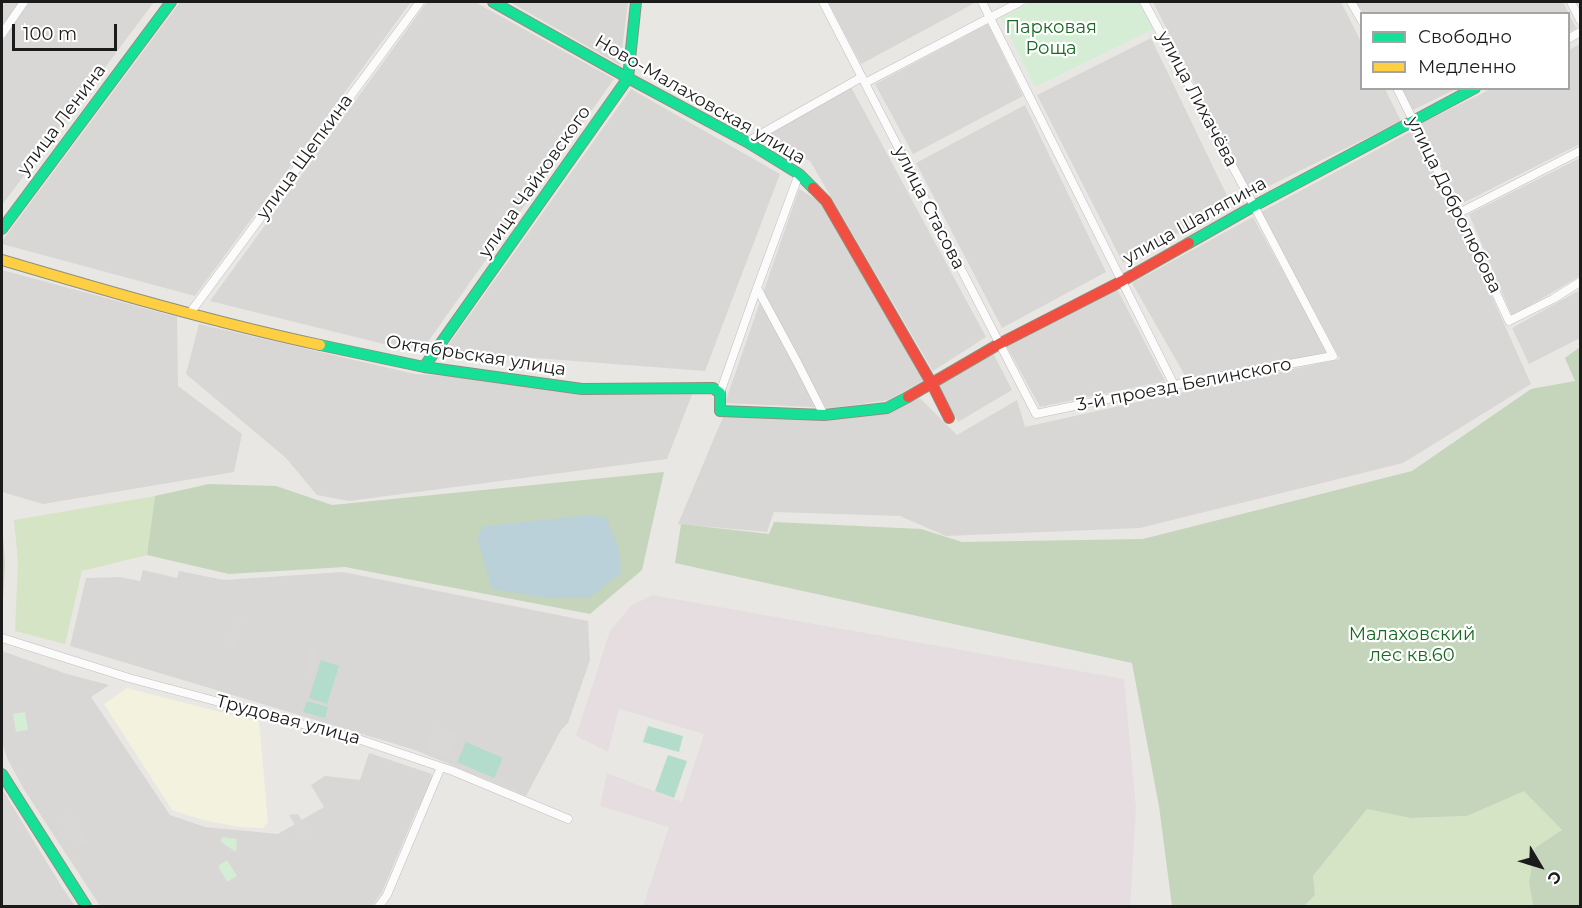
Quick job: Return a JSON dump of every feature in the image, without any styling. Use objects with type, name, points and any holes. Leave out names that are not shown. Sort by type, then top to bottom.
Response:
[{"type":"street","points":[[2,34],[24,2]]},
{"type":"street","name":"улица Ленина","points":[[2,229],[171,2]]},
{"type":"street","name":"улица Щепкина","points":[[190,313],[420,2]]},
{"type":"street","name":"Ново-Малаховская улица","points":[[492,2],[747,142],[799,174],[826,201],[932,384],[949,418]]},
{"type":"street","name":"улица Чайковского","points":[[424,367],[628,78],[636,2]]},
{"type":"street","name":"улица Стасова","points":[[823,2],[1036,414]]},
{"type":"street","points":[[982,2],[1174,385]]},
{"type":"street","points":[[747,142],[1020,2]]},
{"type":"street","name":"улица Лихачёва","points":[[1144,2],[1333,356]]},
{"type":"street","points":[[1351,2],[1360,18]]},
{"type":"street","points":[[1571,2],[1581,20]]},
{"type":"street","name":"улица Добролюбова","points":[[1398,90],[1509,321],[1581,282]]},
{"type":"street","name":"улица Шаляпина","points":[[932,384],[999,344],[1122,281],[1254,206],[1471,90]]},
{"type":"street","points":[[1459,213],[1581,151]]},
{"type":"street","points":[[799,174],[720,393],[720,411],[824,415],[887,408],[932,384]]},
{"type":"street","name":"Октябрьская улица","points":[[2,260],[256,331],[424,367],[582,389],[713,388],[720,393]]},
{"type":"street","points":[[757,288],[824,415]]},
{"type":"street","name":"3-й проезд Белинского","points":[[1036,414],[1174,385],[1333,356]]},
{"type":"street","name":"Трудовая улица","points":[[2,638],[129,678],[358,739],[441,767],[568,819]]},
{"type":"street","points":[[379,906],[387,895],[441,767]]},
{"type":"street","points":[[2,774],[86,906]]},
{"type":"shaded area","points":[[2,2],[21,2],[2,27]]},
{"type":"shaded area","points":[[28,2],[154,2],[2,205],[2,41]]},
{"type":"shaded area","points":[[180,2],[411,2],[195,296],[2,244],[2,241]]},
{"type":"shaded area","points":[[427,2],[475,2],[614,79],[420,353],[210,301]]},
{"type":"shaded area","points":[[510,2],[628,2],[620,65]]},
{"type":"shaded area","points":[[828,2],[972,2],[973,4],[861,64]]},
{"type":"shaded area","points":[[1153,2],[1341,2],[1360,40],[1360,90],[1386,90],[1401,121],[1251,195]]},
{"type":"shaded area","points":[[1356,2],[1563,2],[1568,12],[1362,12]]},
{"type":"shaded area","points":[[1570,16],[1576,28],[1570,31]]},
{"type":"shaded area","points":[[988,24],[1023,96],[913,154],[875,84]]},
{"type":"shaded area","points":[[1151,38],[1231,204],[1123,263],[1037,95]]},
{"type":"shaded area","points":[[1580,44],[1580,144],[1461,204],[1420,124],[1489,90],[1570,90],[1570,49]]},
{"type":"shaded area","points":[[850,85],[986,337],[933,371],[810,161],[757,138]]},
{"type":"shaded area","points":[[631,89],[780,174],[705,371],[444,351]]},
{"type":"shaded area","points":[[1403,90],[1454,90],[1413,110]]},
{"type":"shaded area","points":[[1025,105],[1106,272],[1002,328],[916,163]]},
{"type":"shaded area","points":[[1412,131],[1457,219],[1531,384],[1403,463],[1140,528],[946,536],[900,516],[774,512],[767,532],[678,524],[723,417],[833,419],[877,415],[920,398],[957,435],[1017,400],[1025,427],[1340,359],[1261,212]]},
{"type":"shaded area","points":[[1580,158],[1580,276],[1512,316],[1469,214]]},
{"type":"shaded area","points":[[799,189],[821,202],[924,380],[889,400],[832,408],[725,403]]},
{"type":"shaded area","points":[[1253,217],[1328,353],[1187,379],[1132,283]]},
{"type":"shaded area","points":[[2,270],[177,317],[178,386],[242,434],[234,472],[43,504],[2,492]]},
{"type":"shaded area","points":[[1116,287],[1165,381],[1040,407],[1006,345]]},
{"type":"shaded area","points":[[1580,290],[1580,338],[1529,364],[1512,328]]},
{"type":"shaded area","points":[[199,324],[415,374],[693,392],[667,459],[349,501],[317,495],[286,458],[186,374]]},
{"type":"shaded area","points":[[992,351],[1012,390],[958,422],[939,385]]},
{"type":"shaded area","points":[[143,570],[177,578],[179,571],[224,580],[343,572],[588,621],[590,660],[568,723],[561,730],[526,796],[415,750],[70,646],[86,578],[120,577],[140,581]]},
{"type":"shaded area","points":[[652,595],[1124,679],[1136,808],[1130,906],[643,906],[669,827],[600,806],[607,773],[682,802],[704,734],[619,709],[608,752],[576,736],[610,631],[631,606]]},
{"type":"shaded area","points":[[235,618],[242,620],[236,648],[229,647]]},
{"type":"shaded area","points":[[310,647],[317,648],[312,679],[305,678]]},
{"type":"shaded area","points":[[2,651],[67,674],[109,685],[91,697],[170,815],[205,827],[278,834],[324,807],[311,785],[325,776],[360,780],[369,753],[432,774],[382,892],[372,906],[100,906],[25,791],[8,760],[2,743]]},
{"type":"shaded area","points":[[127,688],[259,722],[268,822],[263,828],[239,827],[203,820],[172,810],[104,704]]},
{"type":"shaded area","points":[[435,726],[458,735],[448,759],[425,749]]},
{"type":"shaded area","points":[[429,775],[433,777],[420,810],[415,809]]},
{"type":"shaded area","points":[[2,789],[62,887],[75,906],[2,906]]},
{"type":"shaded area","points":[[70,813],[88,841],[79,847],[60,819]]},
{"type":"shaded area","points":[[298,814],[310,834],[303,838],[289,815]]},
{"type":"green space","name":"Парковая Роща","points":[[1032,2],[1139,2],[1153,29],[1035,87],[1001,18]]},
{"type":"green space","name":"Малаховский лес кв.60","points":[[1580,347],[1580,906],[1533,906],[1529,883],[1535,848],[1562,830],[1524,791],[1467,816],[1410,818],[1367,809],[1313,876],[1315,895],[1304,906],[1172,906],[1159,806],[1132,663],[675,563],[681,524],[769,534],[774,522],[921,529],[962,542],[1143,539],[1412,471],[1531,389],[1575,381],[1565,358]]},
{"type":"green space","points":[[664,472],[642,570],[590,614],[345,567],[229,574],[147,555],[155,496],[209,484],[276,486],[332,505]]},
{"type":"green space","points":[[155,496],[147,555],[82,571],[65,644],[15,631],[18,561],[14,520]]},
{"type":"green space","points":[[2,522],[5,563],[2,622]]},
{"type":"green space","points":[[321,660],[339,666],[327,704],[309,698]]},
{"type":"green space","points":[[307,701],[328,707],[325,718],[303,712]]},
{"type":"green space","points":[[25,712],[28,730],[16,732],[13,714]]},
{"type":"green space","points":[[648,726],[683,736],[679,752],[643,742]]},
{"type":"green space","points":[[466,742],[503,758],[494,778],[457,762]]},
{"type":"green space","points":[[668,755],[687,761],[674,798],[655,791]]},
{"type":"green space","points":[[1524,790],[1562,830],[1529,883],[1533,906],[1304,906],[1315,895],[1313,876],[1367,809],[1410,818],[1467,816]]},
{"type":"green space","points":[[222,837],[237,839],[236,852],[221,842]]},
{"type":"green space","points":[[227,860],[237,876],[227,882],[218,866]]},
{"type":"water","points":[[593,515],[606,518],[619,549],[621,573],[589,598],[548,598],[492,589],[477,537],[484,526]]},
{"type":"traffic: fast","points":[[2,229],[171,2]]},
{"type":"traffic: fast","points":[[493,2],[747,142],[799,174],[813,188]]},
{"type":"traffic: fast","points":[[424,367],[628,78],[636,2]]},
{"type":"traffic: fast","points":[[1189,243],[1471,90]]},
{"type":"traffic: fast","points":[[320,345],[424,367],[582,389],[713,388],[720,393],[720,411],[824,415],[887,408],[908,397]]},
{"type":"traffic: fast","points":[[2,774],[86,906]]},
{"type":"traffic: slow","points":[[2,260],[200,316],[320,345]]},
{"type":"traffic: jam","points":[[813,188],[826,201],[932,384],[949,418]]},
{"type":"traffic: jam","points":[[908,397],[999,344],[1122,281],[1189,243]]}]
